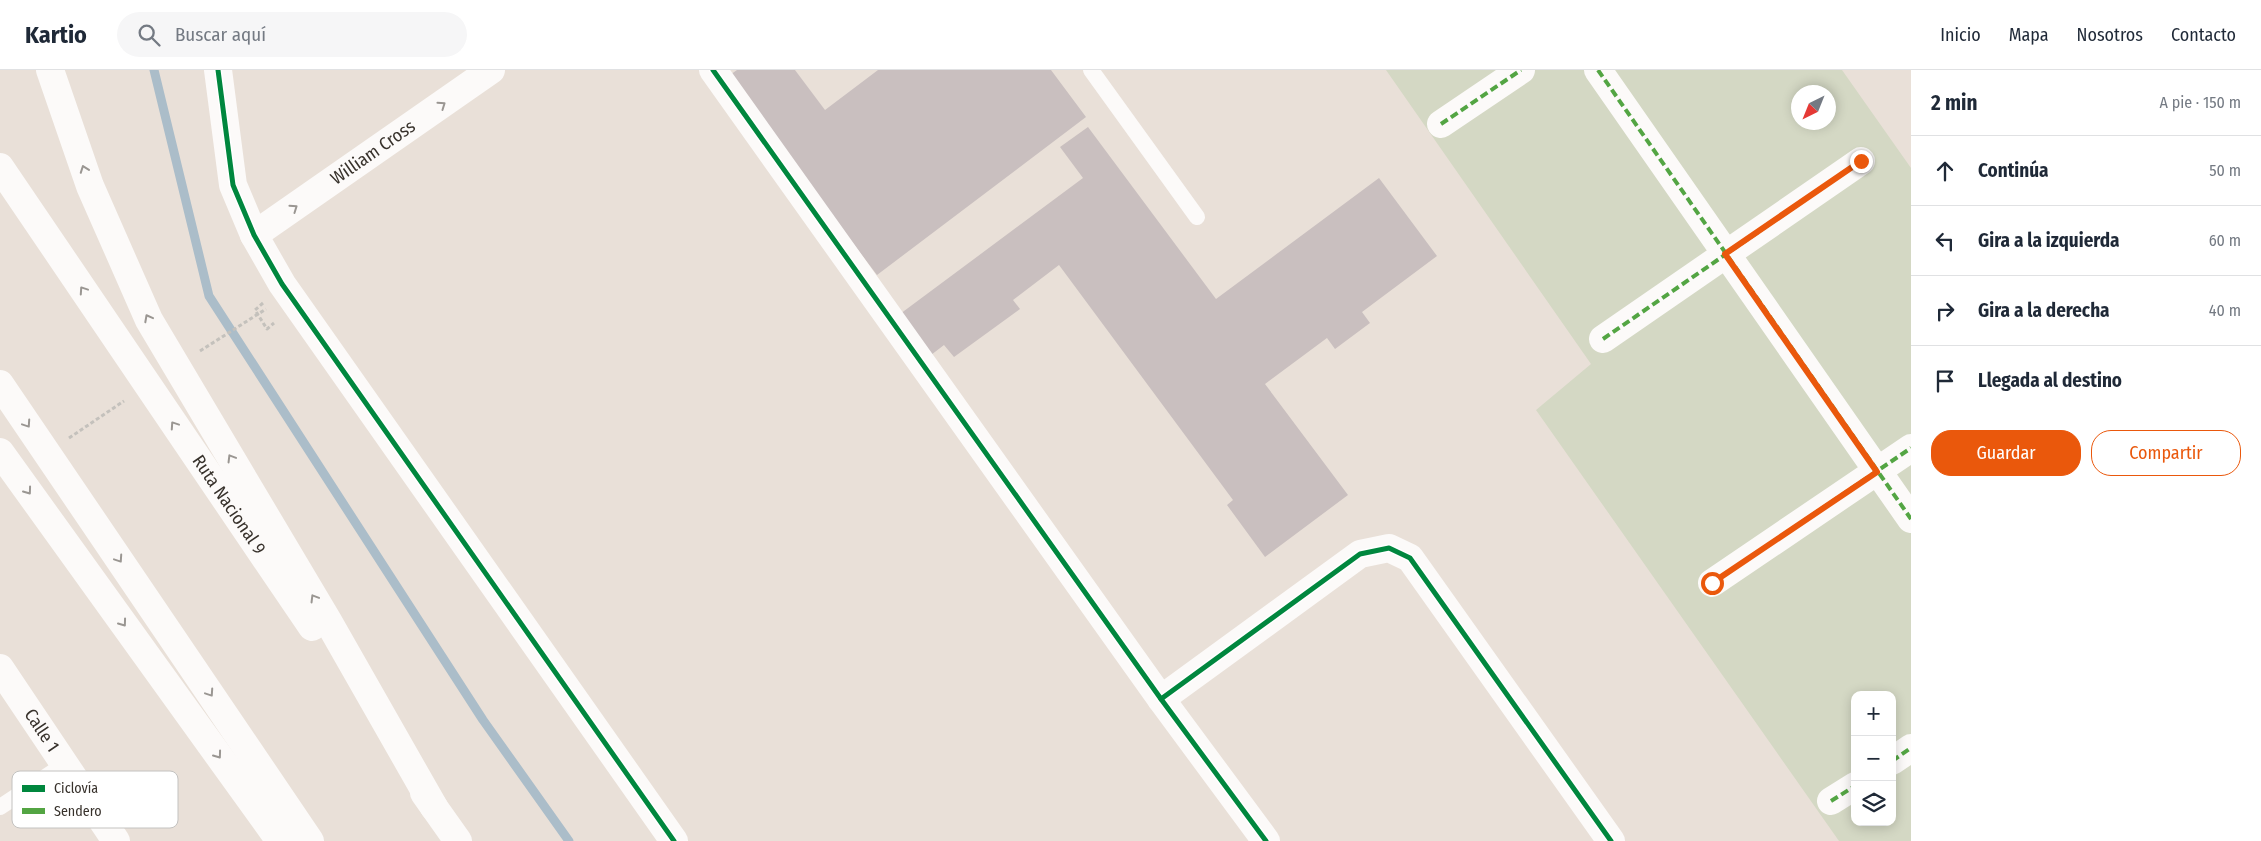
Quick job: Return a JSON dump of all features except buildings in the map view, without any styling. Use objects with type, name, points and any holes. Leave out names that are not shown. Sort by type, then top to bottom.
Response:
[{"type":"main road","points":[[50,70],[90,186],[149,320],[328,621],[434,807]]},
{"type":"main road","points":[[218,70],[232,185],[254,236],[282,284],[674,841]]},
{"type":"main road","name":"William Cross","points":[[254,236],[491,70]]},
{"type":"main road","points":[[712,70],[1161,699],[1266,841]]},
{"type":"main road","points":[[1440,124],[1521,70]]},
{"type":"main road","points":[[1598,70],[1911,519]]},
{"type":"main road","points":[[1603,339],[1861,161]]},
{"type":"main road","name":"Ruta Nacional 9","points":[[0,167],[458,841]]},
{"type":"main road","points":[[0,384],[310,841]]},
{"type":"main road","points":[[1712,583],[1911,448]]},
{"type":"main road","points":[[0,452],[280,841]]},
{"type":"main road","points":[[1161,699],[1360,554],[1390,548],[1410,558],[1611,841]]},
{"type":"main road","name":"Calle 1","points":[[0,668],[70,771]]},
{"type":"main road","points":[[1896,757],[1911,748]]},
{"type":"main road","points":[[1831,801],[1851,788]]},
{"type":"main road","name":"Calle 1","points":[[107,828],[116,841]]},
{"type":"lane","points":[[1091,70],[1197,217]]},
{"type":"lane","points":[[55,771],[65,764]]},
{"type":"lane","points":[[0,808],[12,800]]},
{"type":"path","points":[[255,310],[267,329],[275,324],[265,308]]},
{"type":"green space","points":[[1386,70],[1842,70],[1911,168],[1911,841],[1839,841],[1536,410],[1591,364]]},
{"type":"waterway","points":[[154,70],[209,296],[483,720],[569,841]]},
{"type":"marked path","points":[[1441,124],[1521,70]]},
{"type":"marked path","points":[[1598,70],[1911,519]]},
{"type":"marked path","points":[[1603,339],[1861,161]]},
{"type":"marked path","points":[[1712,583],[1911,448]]},
{"type":"marked path","points":[[1896,758],[1911,748]]},
{"type":"marked path","points":[[1831,801],[1851,788]]},
{"type":"cycle path","points":[[218,70],[233,185],[254,235],[282,284],[674,841]]},
{"type":"cycle path","points":[[713,70],[1161,699],[1266,841]]},
{"type":"cycle path","points":[[1161,699],[1360,554],[1389,548],[1410,558],[1611,841]]},
{"type":"route","points":[[1712,583],[1877,472],[1725,254],[1861,161]]}]
